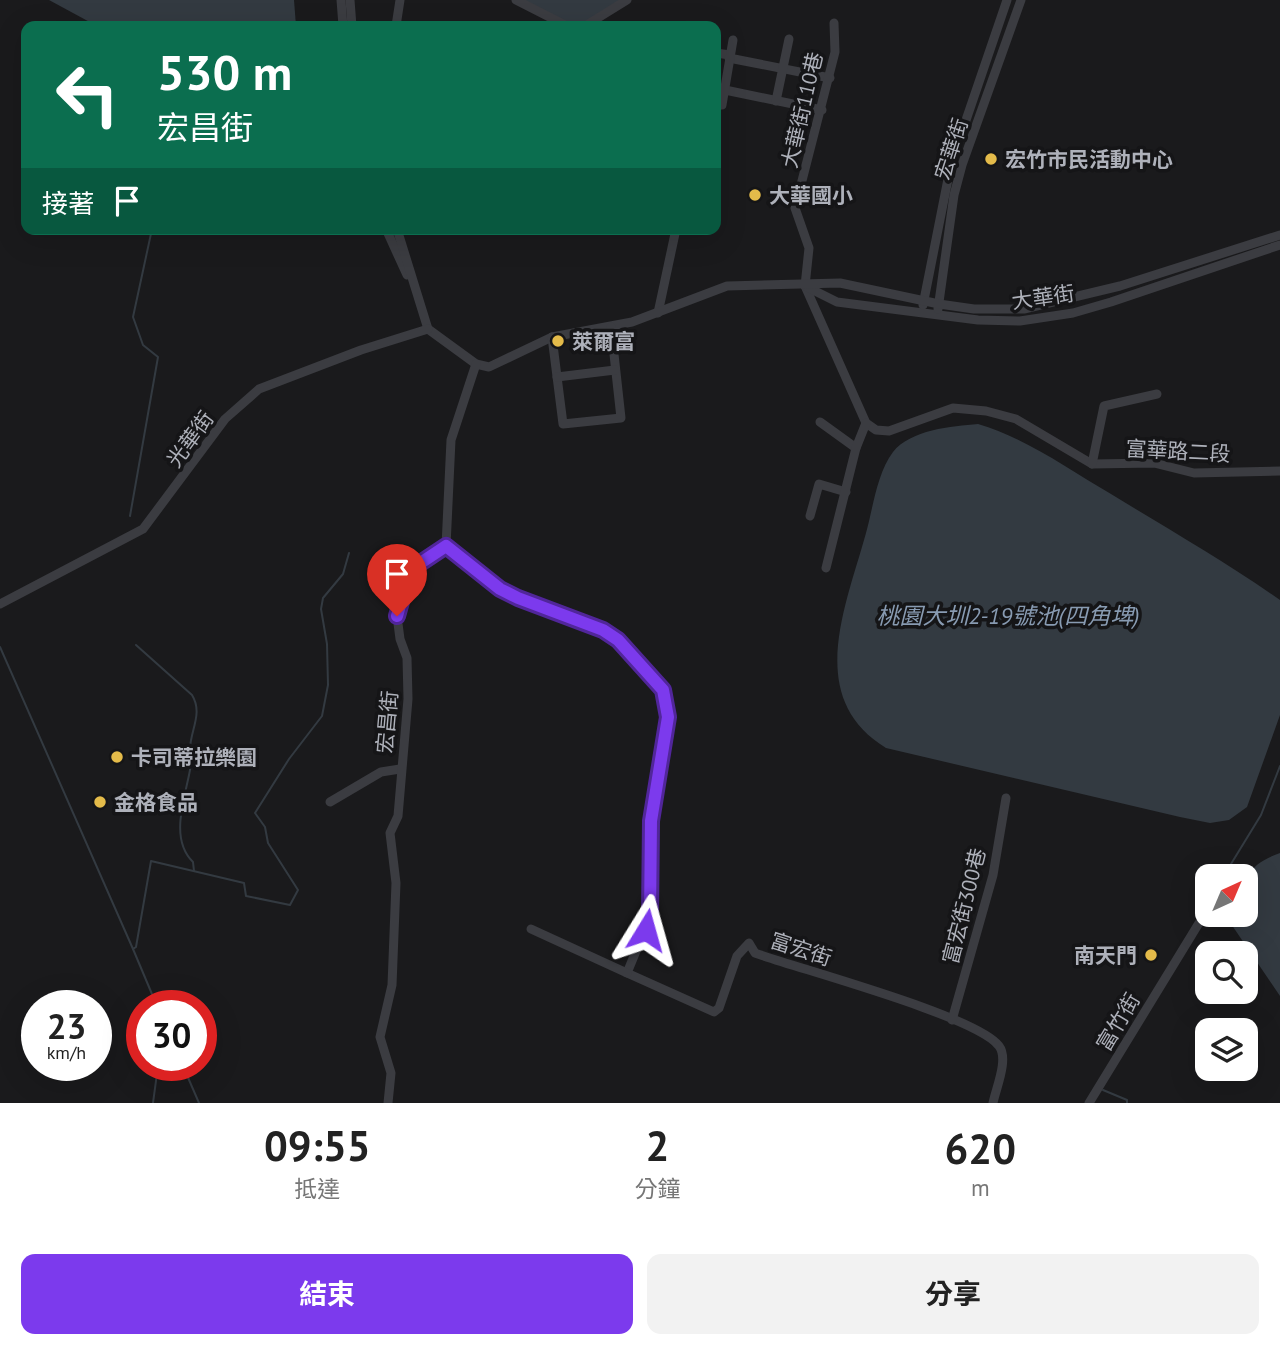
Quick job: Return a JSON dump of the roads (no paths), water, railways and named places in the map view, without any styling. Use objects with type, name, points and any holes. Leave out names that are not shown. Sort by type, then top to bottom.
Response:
[{"type":"street","points":[[341,0],[343,21]]},
{"type":"street","points":[[351,0],[352,21]]},
{"type":"street","points":[[397,21],[400,0]]},
{"type":"street","points":[[516,0],[557,21]]},
{"type":"street","points":[[593,21],[627,0]]},
{"type":"street","name":"宏華街","points":[[923,311],[951,164],[1006,0]]},
{"type":"street","name":"宏華街","points":[[938,309],[954,195],[961,168],[1021,0]]},
{"type":"street","name":"大華街110巷","points":[[805,286],[809,248],[795,208],[830,78],[835,52],[834,23]]},
{"type":"street","points":[[776,101],[789,39]]},
{"type":"street","points":[[721,106],[733,40]]},
{"type":"street","points":[[721,54],[783,70],[830,78]]},
{"type":"street","points":[[725,90],[822,110]]},
{"type":"street","points":[[976,92],[986,97]]},
{"type":"street","points":[[951,164],[961,168]]},
{"type":"street","points":[[389,235],[416,295]]},
{"type":"street","points":[[399,235],[428,330],[476,364],[451,440],[446,546],[500,589],[603,630],[618,640],[663,690],[668,717],[651,821],[650,917],[627,972],[531,929]]},
{"type":"street","points":[[658,313],[675,235]]},
{"type":"street","name":"大華街","points":[[805,286],[837,302],[923,311],[1024,309],[1064,301],[1280,235]]},
{"type":"street","name":"大華街","points":[[476,364],[489,367],[500,365],[552,337],[611,327],[658,313],[727,286],[752,283],[805,286],[840,283],[924,300],[938,309],[978,320],[1020,321],[1069,313],[1280,245]]},
{"type":"street","points":[[1163,272],[1167,283]]},
{"type":"street","points":[[805,286],[866,423],[876,430],[890,431],[953,408],[986,411],[1016,419],[1092,464],[1104,406],[1157,394]]},
{"type":"street","points":[[1064,301],[1069,313]]},
{"type":"street","points":[[552,337],[563,424],[621,418],[611,327]]},
{"type":"street","name":"光華街","points":[[0,604],[142,528],[225,419],[259,389],[361,350],[428,330]]},
{"type":"street","points":[[557,377],[615,370]]},
{"type":"street","points":[[820,422],[856,449]]},
{"type":"street","points":[[826,568],[856,449],[866,423]]},
{"type":"street","name":"富華路二段","points":[[1092,464],[1154,463],[1194,472],[1280,471]]},
{"type":"street","points":[[810,516],[819,484],[846,492]]},
{"type":"street","name":"宏昌街","points":[[388,1103],[391,1073],[380,1037],[392,985],[396,883],[390,833],[398,816],[408,699],[407,658],[400,639],[397,616],[410,570],[446,546]]},
{"type":"street","points":[[330,802],[381,772],[400,769]]},
{"type":"street","name":"富宏街300巷","points":[[952,1020],[993,875],[1006,798]]},
{"type":"street","name":"富竹街","points":[[1089,1103],[1196,928]]},
{"type":"street","name":"富宏街","points":[[627,972],[714,1012],[719,1008],[737,956],[749,943],[755,953],[910,1003],[989,1037],[1001,1048],[1003,1059],[993,1103]]},
{"type":"water","points":[[49,0],[294,0],[296,21],[88,21]]},
{"type":"water","points":[[521,0],[623,0],[586,21],[563,21]]},
{"type":"water","name":"桃園大圳2-19號池(四角埤)","points":[[978,424],[1013,437],[1046,455],[1218,559],[1280,600],[1280,715],[1247,807],[1229,820],[1210,823],[1180,817],[886,748],[861,727],[845,704],[838,677],[842,620],[883,470],[893,452],[910,439],[932,430]]},
{"type":"water","points":[[1280,853],[1280,996],[1258,964],[1258,941],[1243,941],[1234,928],[1258,928],[1258,865]]},
{"type":"waterway","points":[[130,516],[158,357],[143,345],[133,317],[151,235]]},
{"type":"waterway","points":[[0,647],[133,949],[136,947],[151,861],[244,883],[246,896],[290,905],[298,890],[268,843],[265,827],[255,813],[289,759],[322,716],[328,685],[327,644],[321,609],[323,598],[343,574],[349,553]]},
{"type":"waterway","points":[[136,645],[192,695],[195,702],[190,770],[182,805],[180,830],[194,871]]},
{"type":"waterway","points":[[1231,864],[1261,815],[1280,766]]},
{"type":"waterway","points":[[133,949],[150,990]]},
{"type":"waterway","points":[[153,1103],[156,1081]]},
{"type":"waterway","points":[[189,1081],[199,1103]]},
{"type":"waterway","points":[[1103,1090],[1127,1100],[1127,1103]]},
{"type":"place","name":"宏竹市民活動中心","points":[[991,159]]},
{"type":"place","name":"大華國小","points":[[755,195]]},
{"type":"place","name":"萊爾富","points":[[558,341]]},
{"type":"place","name":"卡司蒂拉樂園","points":[[117,757]]},
{"type":"place","name":"金格食品","points":[[100,802]]},
{"type":"place","name":"南天門","points":[[1151,955]]}]
